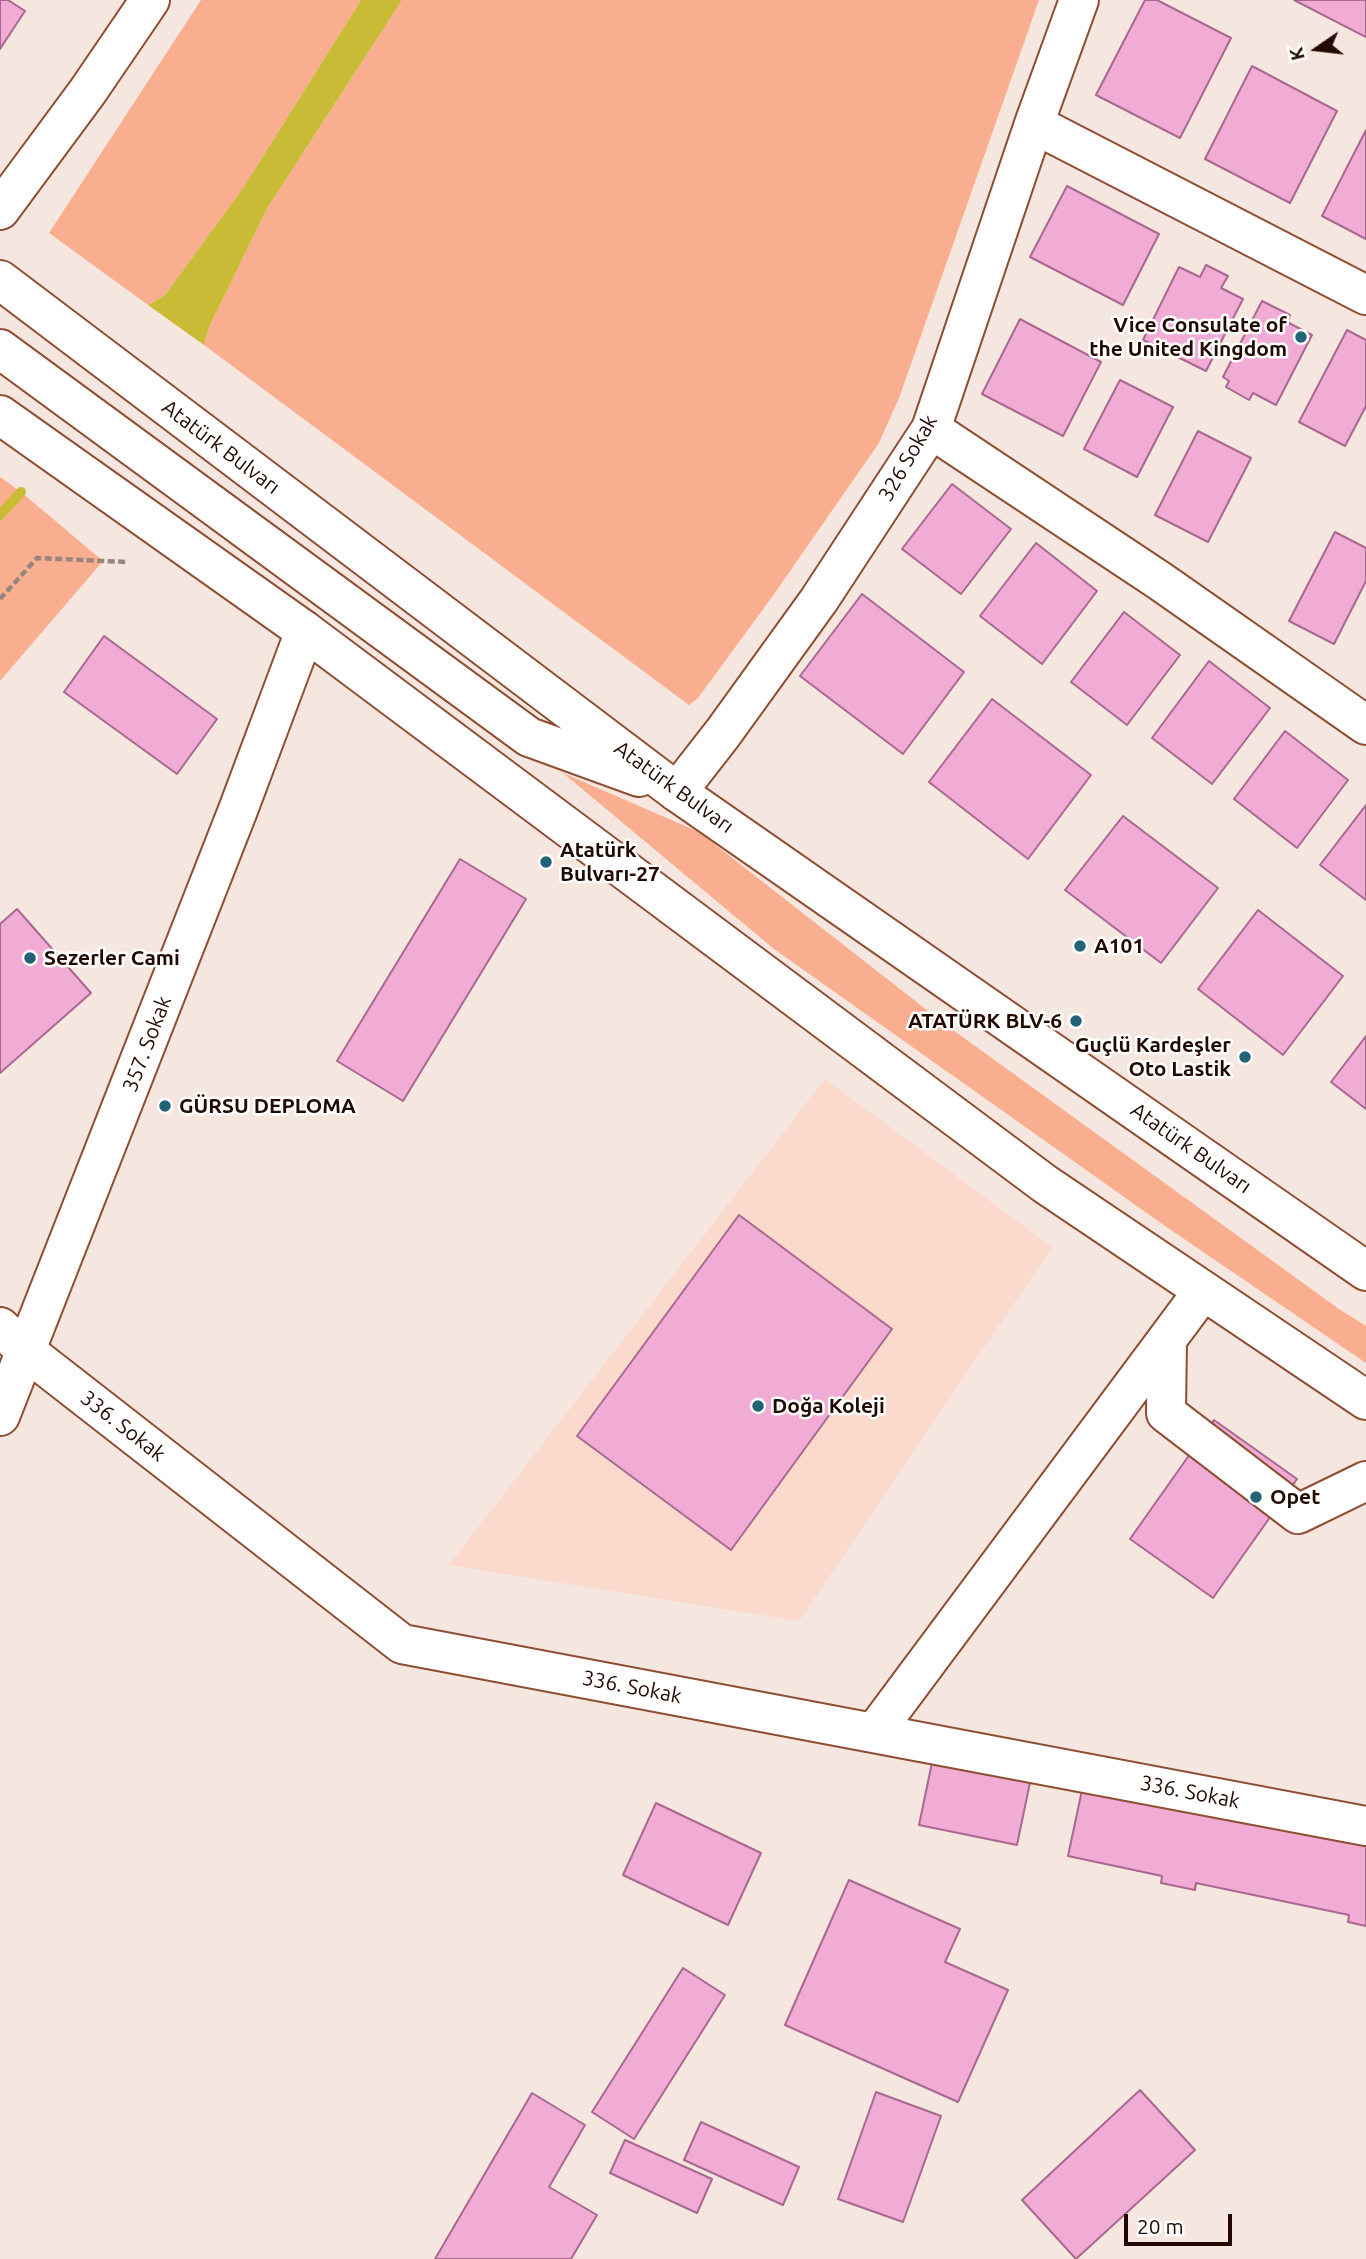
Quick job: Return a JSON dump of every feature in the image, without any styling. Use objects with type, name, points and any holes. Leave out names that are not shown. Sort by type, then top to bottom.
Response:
[{"type":"street","points":[[0,210],[88,91],[150,0]]},
{"type":"street","name":"326 Sokak","points":[[677,792],[819,600],[931,429],[1079,0]]},
{"type":"street","points":[[0,181],[88,91]]},
{"type":"street","points":[[1034,124],[1366,295]]},
{"type":"street","name":"Atatürk Bulvarı","points":[[0,280],[677,792],[1366,1271]]},
{"type":"street","points":[[0,349],[529,737],[677,792]]},
{"type":"street","points":[[0,415],[305,631],[1045,1184],[1366,1401]]},
{"type":"street","points":[[931,429],[1160,581],[1366,725]]},
{"type":"street","name":"357. Sokak","points":[[0,1416],[13,1339],[238,810],[305,631]]},
{"type":"street","points":[[874,1733],[1203,1291]]},
{"type":"street","name":"336. Sokak","points":[[13,1339],[402,1644],[1366,1826]]},
{"type":"street","points":[[1167,1340],[1166,1413],[1298,1514],[1366,1481]]},
{"type":"path","points":[[0,599],[37,558],[127,562]]},
{"type":"shaded area","points":[[201,0],[361,0],[243,188],[165,295],[148,305],[49,233]]},
{"type":"shaded area","points":[[361,0],[402,0],[268,207],[209,327],[204,345],[148,305],[165,295],[243,188]]},
{"type":"shaded area","points":[[402,0],[1039,0],[899,398],[879,443],[772,597],[698,698],[689,705],[204,345],[209,327],[268,207]]},
{"type":"shaded area","points":[[0,477],[103,561],[0,681]]},
{"type":"shaded area","points":[[563,773],[699,832],[946,1025],[1366,1326],[1366,1363],[1168,1228],[774,949]]},
{"type":"shaded area","name":"Doğa Koleji","points":[[825,1079],[1052,1247],[799,1621],[449,1565]]},
{"type":"building","points":[[0,0],[8,0],[25,11],[0,49]]},
{"type":"building","points":[[1145,0],[1157,0],[1231,38],[1180,138],[1096,95]]},
{"type":"building","points":[[1294,0],[1366,0],[1366,37]]},
{"type":"building","points":[[1252,66],[1337,111],[1290,203],[1205,159]]},
{"type":"building","points":[[1366,130],[1366,239],[1322,216]]},
{"type":"building","points":[[1067,186],[1159,234],[1123,305],[1030,257]]},
{"type":"building","points":[[1206,265],[1228,276],[1221,288],[1243,299],[1206,371],[1143,340],[1179,267],[1200,277]]},
{"type":"building","points":[[1262,301],[1290,315],[1287,322],[1312,335],[1276,405],[1253,393],[1249,400],[1226,387],[1229,381],[1223,377]]},
{"type":"building","points":[[1020,319],[1101,362],[1063,436],[982,394]]},
{"type":"building","points":[[1347,330],[1366,340],[1366,406],[1345,446],[1299,422]]},
{"type":"building","points":[[1120,380],[1173,407],[1137,477],[1084,449]]},
{"type":"building","points":[[1198,431],[1251,458],[1208,542],[1155,515]]},
{"type":"building","points":[[952,484],[1011,529],[961,594],[902,549]]},
{"type":"building","points":[[1335,532],[1366,548],[1366,581],[1334,644],[1289,621]]},
{"type":"building","points":[[1036,543],[1097,591],[1042,664],[980,616]]},
{"type":"building","points":[[862,594],[964,672],[903,754],[800,676]]},
{"type":"building","points":[[1124,612],[1180,655],[1127,725],[1071,682]]},
{"type":"building","points":[[104,636],[217,719],[177,774],[64,692]]},
{"type":"building","points":[[1209,661],[1270,708],[1212,784],[1152,738]]},
{"type":"building","points":[[992,699],[1091,775],[1028,859],[929,782]]},
{"type":"building","points":[[1285,731],[1348,780],[1297,848],[1234,799]]},
{"type":"building","points":[[1366,805],[1366,900],[1320,865]]},
{"type":"building","points":[[1123,816],[1218,888],[1161,963],[1065,890]]},
{"type":"building","points":[[460,859],[526,899],[403,1101],[337,1061]]},
{"type":"building","name":"Sezerler Cami","points":[[17,909],[91,993],[0,1073],[0,924]]},
{"type":"building","points":[[1258,910],[1343,976],[1283,1055],[1198,989]]},
{"type":"building","points":[[1366,1036],[1366,1109],[1331,1082]]},
{"type":"building","points":[[739,1215],[892,1329],[731,1550],[577,1436]]},
{"type":"building","points":[[1214,1420],[1297,1479],[1213,1598],[1130,1539]]},
{"type":"building","points":[[934,1753],[1032,1773],[1017,1845],[919,1825]]},
{"type":"building","points":[[1085,1776],[1366,1836],[1366,1926],[1348,1922],[1349,1915],[1196,1883],[1195,1890],[1161,1883],[1162,1876],[1068,1856]]},
{"type":"building","points":[[656,1803],[761,1853],[728,1925],[623,1875]]},
{"type":"building","points":[[849,1880],[960,1929],[945,1962],[1008,1990],[958,2102],[785,2025]]},
{"type":"building","points":[[683,1968],[725,1995],[634,2139],[592,2112]]},
{"type":"building","points":[[1140,2090],[1195,2150],[1076,2259],[1022,2200]]},
{"type":"building","points":[[876,2092],[941,2116],[903,2222],[838,2199]]},
{"type":"building","points":[[532,2093],[585,2125],[549,2187],[597,2215],[571,2259],[435,2259]]},
{"type":"building","points":[[701,2122],[799,2167],[783,2205],[684,2160]]},
{"type":"building","points":[[625,2140],[712,2179],[697,2213],[610,2173]]},
{"type":"waterway","points":[[0,515],[21,492]]},
{"type":"place","name":"Vice Consulate of the United Kingdom","points":[[1301,337]]},
{"type":"place","name":"Atatürk Bulvarı-27","points":[[546,862]]},
{"type":"place","name":"A101","points":[[1080,946]]},
{"type":"place","name":"Sezerler Cami","points":[[30,958]]},
{"type":"place","name":"ATATÜRK BLV-6","points":[[1076,1021]]},
{"type":"place","name":"Guçlü Kardeşler Oto Lastik","points":[[1245,1057]]},
{"type":"place","name":"GÜRSU DEPLOMA","points":[[165,1106]]},
{"type":"place","name":"Doğa Koleji","points":[[758,1406]]},
{"type":"place","name":"Opet","points":[[1256,1497]]}]
